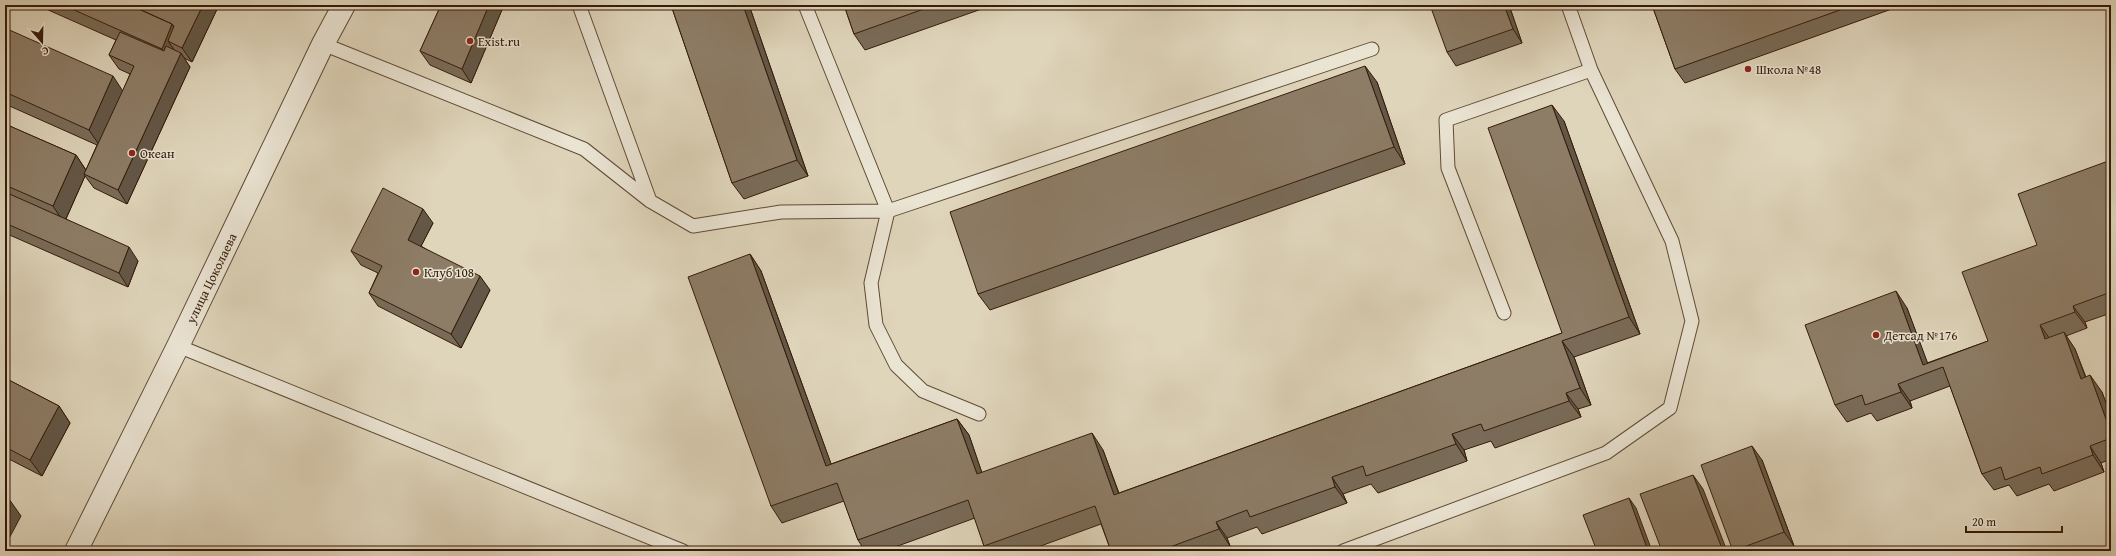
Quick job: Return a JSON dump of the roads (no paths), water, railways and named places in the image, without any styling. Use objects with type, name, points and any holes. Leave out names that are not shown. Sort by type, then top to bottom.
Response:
[{"type":"street","name":"улица Цоколаева","points":[[76,551],[178,346],[323,44],[344,5]]},
{"type":"lane","points":[[579,5],[650,202]]},
{"type":"lane","points":[[805,5],[888,211],[871,283],[876,325],[896,364],[923,391],[979,414]]},
{"type":"lane","points":[[1343,551],[1606,453],[1670,408],[1692,321],[1672,241],[1591,70],[1568,5]]},
{"type":"lane","points":[[323,44],[584,148],[650,202],[693,226],[782,212],[888,211],[1372,49]]},
{"type":"lane","points":[[1504,313],[1448,168],[1446,120],[1591,70]]},
{"type":"lane","points":[[178,346],[683,551]]},
{"type":"place","name":"Exist.ru","points":[[470,41]]},
{"type":"place","name":"Школа №48","points":[[1748,69]]},
{"type":"place","name":"Океан","points":[[132,153]]},
{"type":"place","name":"Клуб 108","points":[[416,272]]},
{"type":"place","name":"Детсад №176","points":[[1876,335]]}]
